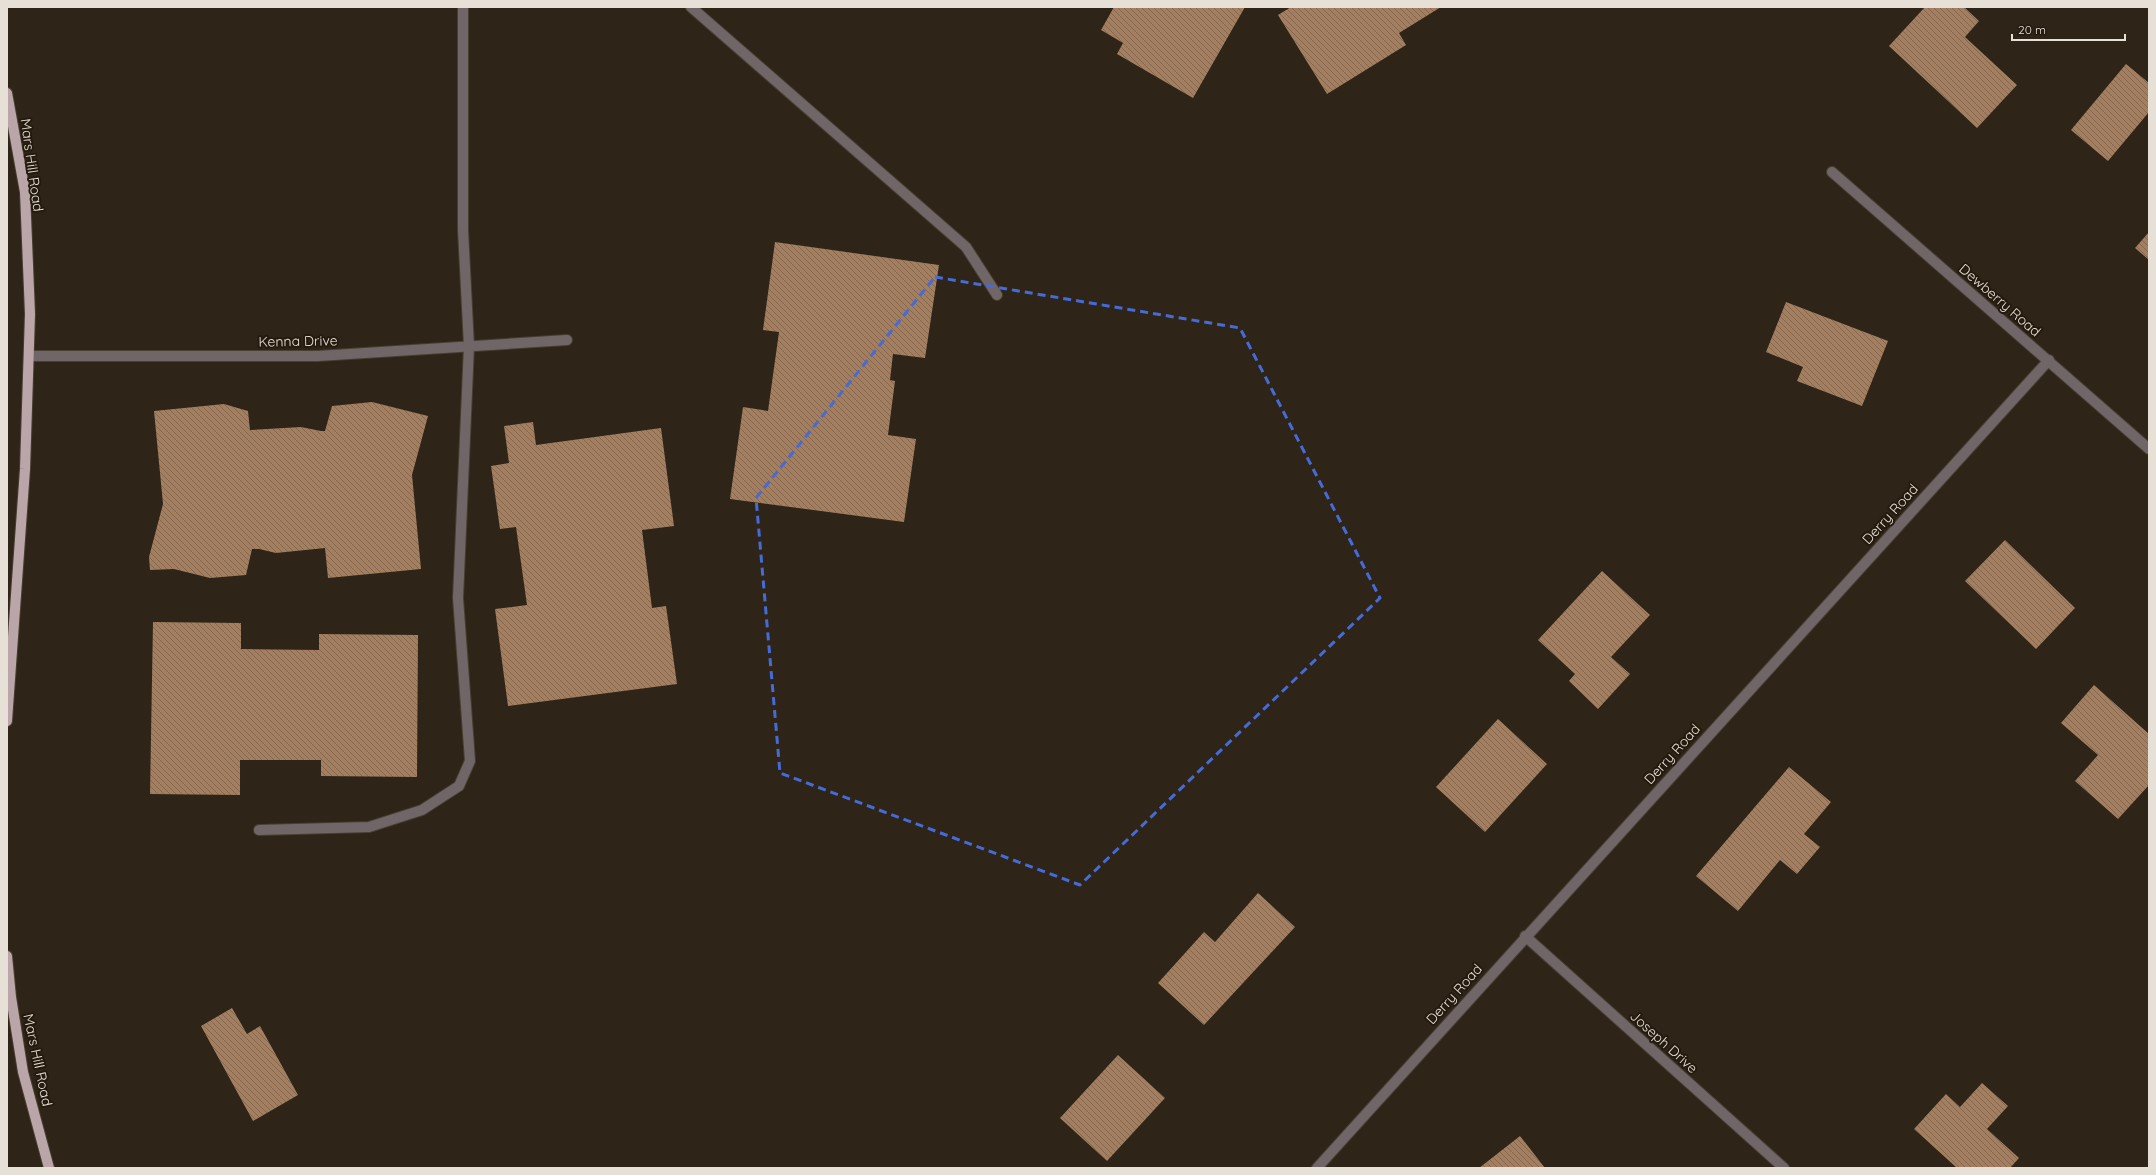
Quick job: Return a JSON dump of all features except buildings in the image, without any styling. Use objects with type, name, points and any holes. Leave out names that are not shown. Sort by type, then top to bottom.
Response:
[{"type":"main road","name":"Mars Hill Road","points":[[7,93],[25,192],[30,314],[25,469],[7,721]]},
{"type":"main road","name":"Mars Hill Road","points":[[7,956],[11,997],[23,1072],[49,1168]]},
{"type":"street","points":[[259,830],[369,827],[422,810],[459,786],[470,761],[458,598],[469,346],[462,230],[463,7]]},
{"type":"street","points":[[691,7],[966,247],[997,295]]},
{"type":"street","name":"Dewberry Road","points":[[1832,172],[2049,360],[2149,449]]},
{"type":"street","name":"Kenna Drive","points":[[29,356],[318,356],[568,340]]},
{"type":"street","name":"Derry Road","points":[[1317,1168],[2049,360]]},
{"type":"street","name":"Joseph Drive","points":[[1526,936],[1784,1168]]},
{"type":"highlighted area","points":[[935,277],[1240,328],[1380,598],[1080,885],[780,773],[756,498]]}]
